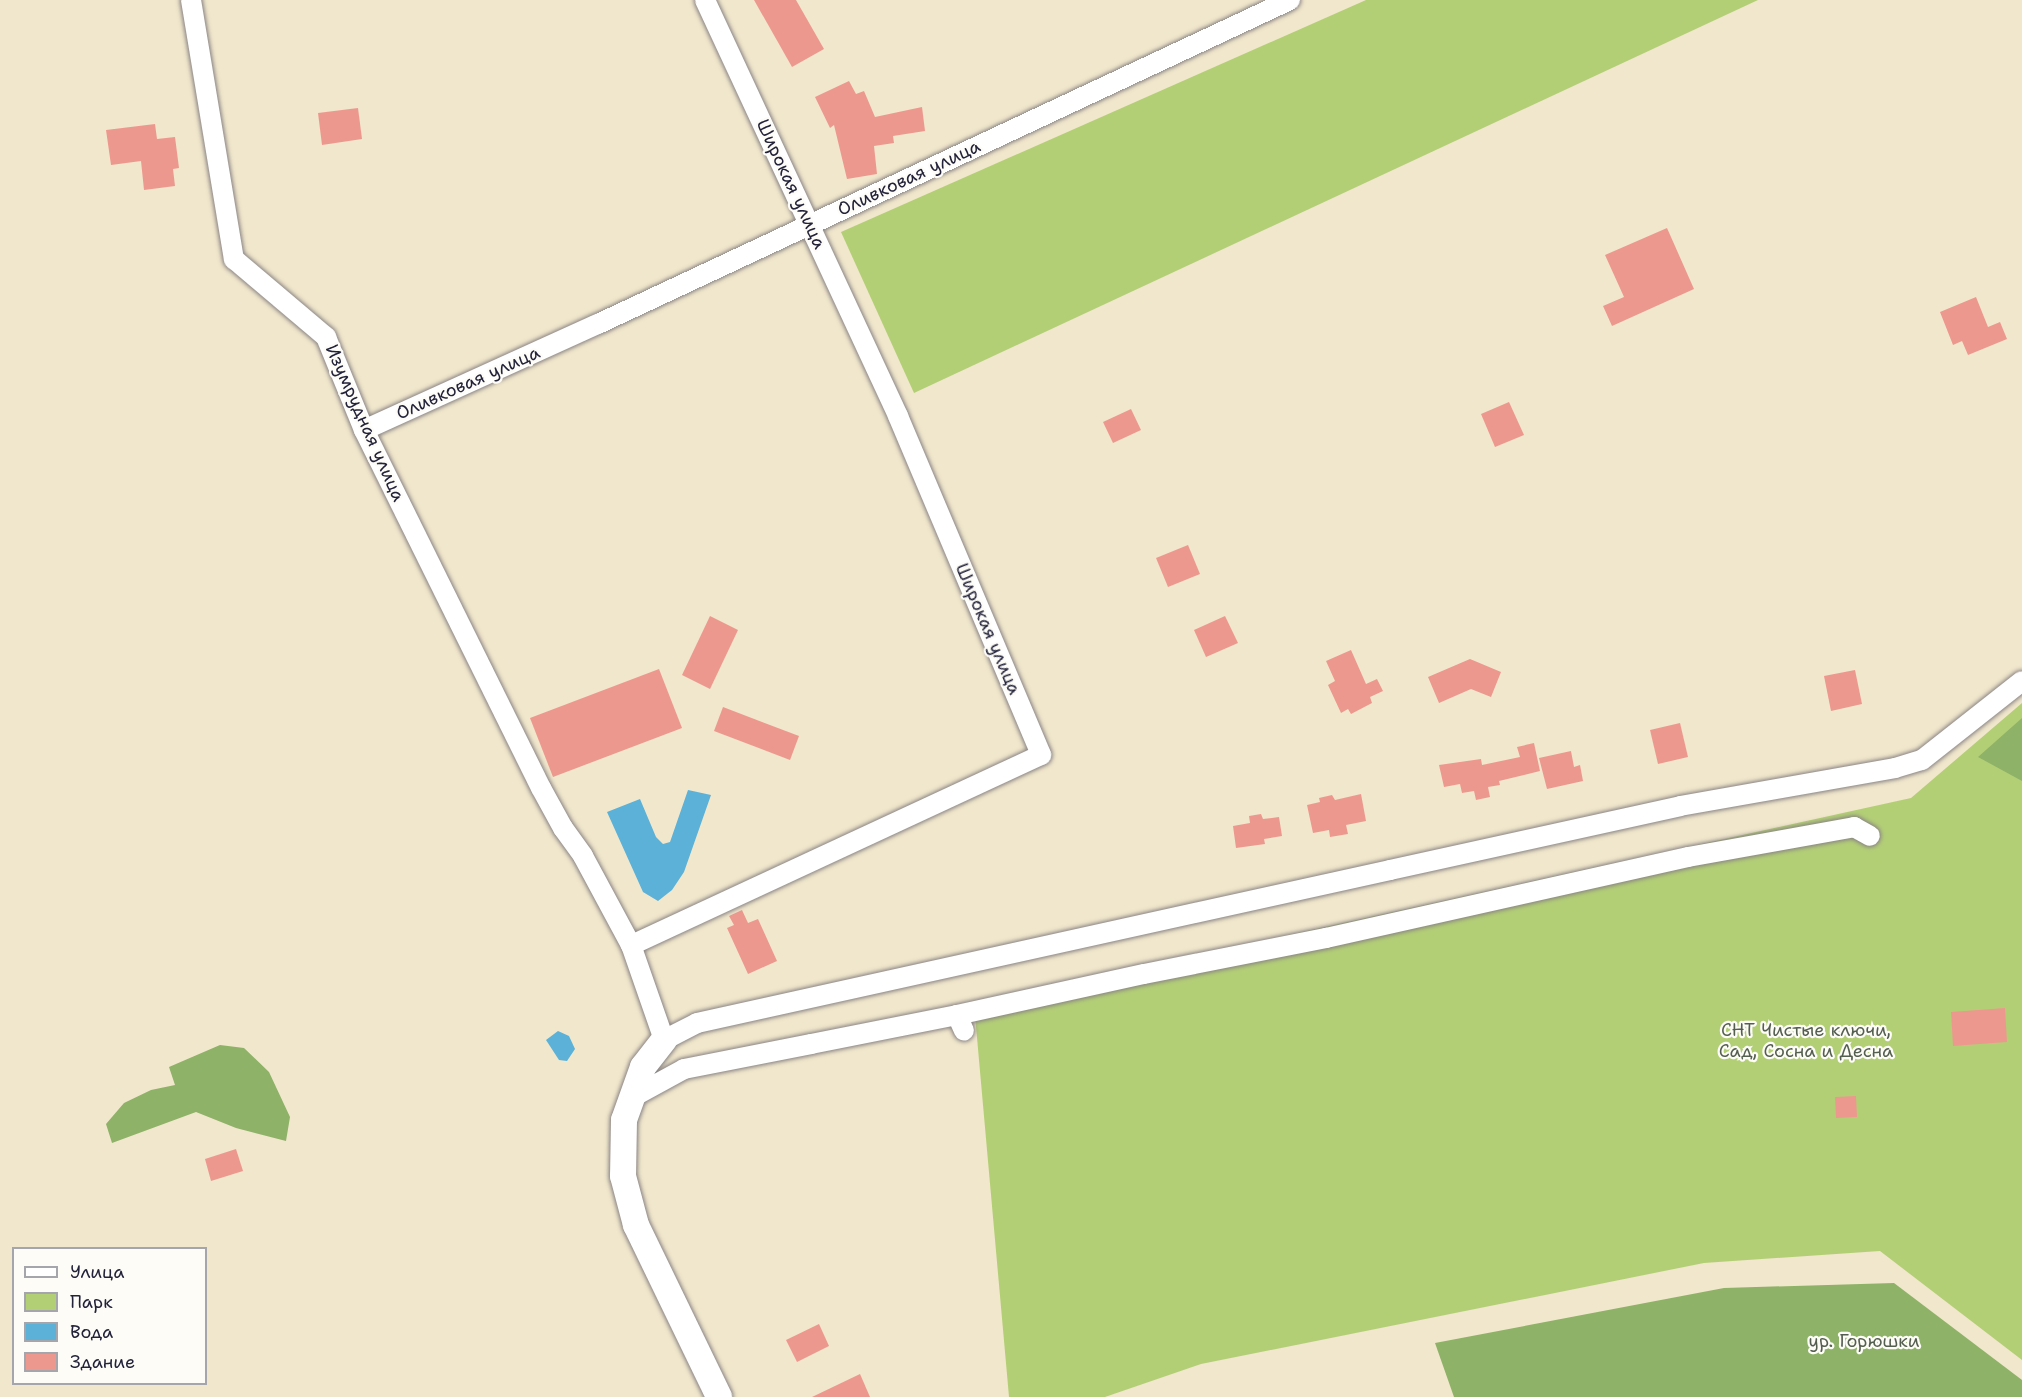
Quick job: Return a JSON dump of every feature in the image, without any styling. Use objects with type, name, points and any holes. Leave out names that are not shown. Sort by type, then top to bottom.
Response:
[{"type":"street","name":"Изумрудная улица","points":[[192,0],[234,259],[326,337],[364,430],[541,788],[563,828],[583,856],[631,945]]},
{"type":"street","name":"Широкая улица","points":[[631,945],[1041,754],[898,416],[705,0]]},
{"type":"street","name":"Оливковая улица","points":[[364,430],[1290,0]]},
{"type":"street","points":[[718,1397],[636,1225],[623,1176],[624,1120],[643,1066],[664,1040],[697,1023],[1239,903],[1680,806],[1895,768],[1922,760],[2022,681]]},
{"type":"street","points":[[631,1098],[684,1070],[960,1023],[1144,974],[1326,938],[1688,857],[1854,827],[1870,836]]},
{"type":"street","points":[[631,945],[664,1040]]},
{"type":"green space","points":[[1366,0],[1758,0],[914,393],[841,232]]},
{"type":"green space","name":"СНТ Чистые ключи, Сад, Сосна и Десна","points":[[2022,703],[2022,1360],[1880,1251],[1704,1263],[1201,1364],[1105,1397],[1009,1397],[974,1004],[1911,798]]},
{"type":"green space","points":[[2022,718],[2022,781],[1978,757]]},
{"type":"green space","points":[[220,1045],[244,1048],[269,1072],[290,1117],[286,1141],[236,1128],[196,1112],[112,1143],[106,1124],[124,1103],[151,1090],[175,1085],[169,1067]]},
{"type":"green space","name":"ур. Горюшки","points":[[1894,1283],[2022,1380],[2022,1397],[1454,1397],[1435,1343],[1724,1288]]},
{"type":"water","points":[[688,790],[711,795],[684,872],[672,890],[658,901],[643,892],[607,812],[640,799],[656,837],[663,844],[670,842]]},
{"type":"water","points":[[558,1031],[569,1036],[575,1049],[567,1061],[559,1060],[546,1040]]},
{"type":"building","points":[[754,0],[796,0],[824,49],[792,67]]},
{"type":"building","points":[[849,81],[856,94],[864,91],[875,117],[922,107],[925,131],[893,136],[894,143],[874,146],[877,174],[847,179],[834,125],[830,128],[815,97]]},
{"type":"building","points":[[358,108],[362,139],[322,145],[318,113]]},
{"type":"building","points":[[155,124],[157,139],[175,137],[179,168],[173,169],[175,186],[144,190],[141,161],[111,165],[106,130]]},
{"type":"building","points":[[1667,228],[1694,289],[1612,326],[1603,306],[1624,297],[1605,255]]},
{"type":"building","points":[[1976,297],[1988,327],[2000,322],[2007,339],[1968,355],[1962,341],[1953,345],[1940,312]]},
{"type":"building","points":[[1509,402],[1524,435],[1495,447],[1481,414]]},
{"type":"building","points":[[1131,409],[1141,430],[1113,443],[1103,422]]},
{"type":"building","points":[[1188,545],[1200,574],[1168,587],[1156,558]]},
{"type":"building","points":[[710,616],[738,630],[710,689],[682,675]]},
{"type":"building","points":[[1225,616],[1238,643],[1206,657],[1194,630]]},
{"type":"building","points":[[1351,650],[1366,684],[1377,679],[1383,691],[1370,697],[1372,703],[1351,714],[1348,709],[1341,713],[1328,685],[1335,681],[1326,661]]},
{"type":"building","points":[[1470,659],[1501,672],[1491,697],[1471,689],[1439,703],[1428,677]]},
{"type":"building","points":[[659,669],[682,728],[553,777],[530,718]]},
{"type":"building","points":[[1855,670],[1862,704],[1831,711],[1824,676]]},
{"type":"building","points":[[723,707],[799,736],[790,760],[714,731]]},
{"type":"building","points":[[1680,723],[1688,757],[1658,764],[1650,730]]},
{"type":"building","points":[[1534,743],[1540,771],[1499,781],[1500,785],[1488,787],[1490,797],[1476,800],[1474,791],[1462,793],[1460,784],[1444,787],[1439,765],[1481,759],[1482,765],[1520,757],[1517,747]]},
{"type":"building","points":[[1571,751],[1574,767],[1580,765],[1583,781],[1547,789],[1539,758]]},
{"type":"building","points":[[1361,794],[1366,821],[1346,825],[1348,834],[1330,837],[1329,830],[1313,833],[1307,805],[1320,802],[1319,798],[1332,795],[1335,800]]},
{"type":"building","points":[[1261,814],[1263,819],[1279,817],[1282,836],[1264,839],[1265,844],[1236,848],[1233,826],[1250,823],[1249,816]]},
{"type":"building","points":[[742,910],[748,923],[758,919],[777,961],[748,974],[727,928],[734,925],[729,916]]},
{"type":"building","points":[[2005,1008],[2007,1042],[1953,1046],[1951,1012]]},
{"type":"building","points":[[1856,1096],[1857,1117],[1836,1118],[1835,1097]]},
{"type":"building","points":[[236,1149],[243,1171],[211,1181],[205,1159]]},
{"type":"building","points":[[819,1324],[829,1346],[797,1362],[786,1340]]},
{"type":"building","points":[[860,1374],[870,1397],[812,1397]]}]
